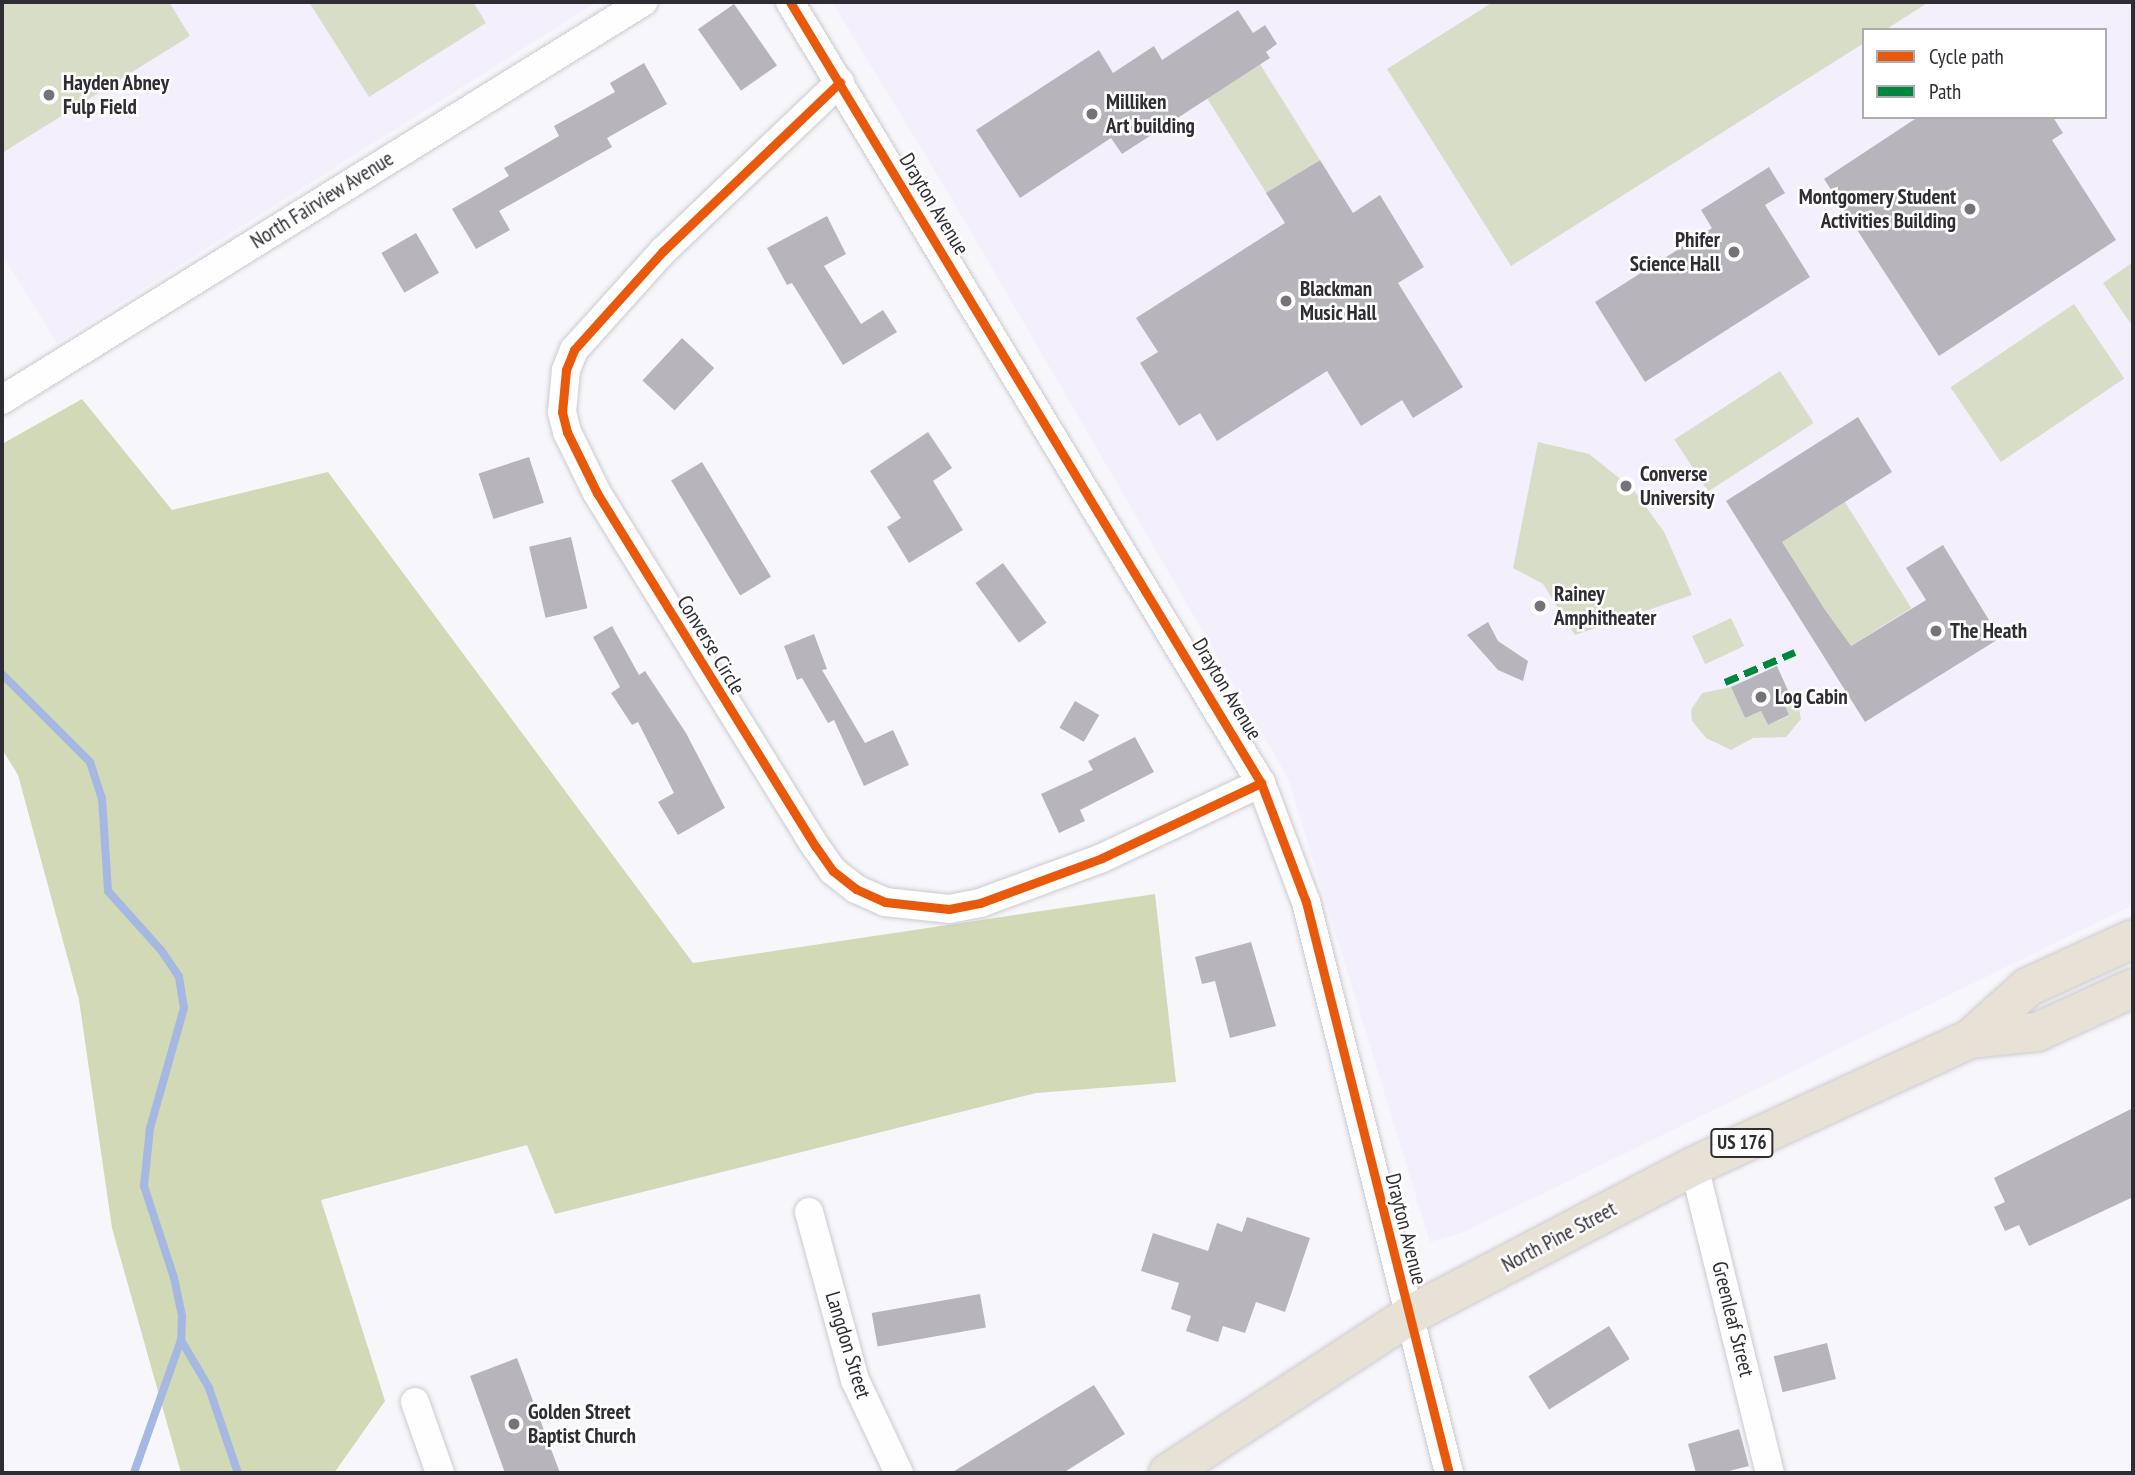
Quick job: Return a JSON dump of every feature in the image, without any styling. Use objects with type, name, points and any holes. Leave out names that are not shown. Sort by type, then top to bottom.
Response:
[{"type":"highway","name":"North Pine Street","points":[[1171,1473],[1410,1315],[1694,1166],[1970,1039],[2028,987],[2133,939]]},
{"type":"highway","name":"North Pine Street","points":[[1970,1039],[2037,1032],[2133,988]]},
{"type":"street","name":"North Fairview Avenue","points":[[2,400],[643,2]]},
{"type":"street","name":"Drayton Avenue","points":[[790,2],[1261,783],[1306,902],[1449,1473]]},
{"type":"street","name":"Converse Circle","points":[[840,82],[663,251],[575,351],[566,370],[562,412],[567,432],[597,493],[816,847],[833,870],[856,889],[885,902],[917,909],[980,903],[1102,858],[1261,783]]},
{"type":"street","name":"Greenleaf Street","points":[[1694,1166],[1770,1473]]},
{"type":"street","name":"Langdon Street","points":[[809,1212],[855,1380],[900,1473]]},
{"type":"street","points":[[415,1402],[440,1473]]},
{"type":"shaded area","points":[[2,2],[597,2],[57,343],[2,254]]},
{"type":"shaded area","name":"Converse University","points":[[832,2],[2133,2],[2133,905],[1464,1232],[1430,1242],[1288,778],[949,194]]},
{"type":"green space","name":"Hayden Abney Fulp Field","points":[[2,2],[169,2],[190,36],[2,153]]},
{"type":"green space","points":[[309,2],[473,2],[486,23],[369,97]]},
{"type":"green space","points":[[1493,2],[1929,2],[1888,28],[1862,28],[1862,44],[1511,266],[1387,69]]},
{"type":"green space","points":[[1260,64],[1320,160],[1266,193],[1207,97]]},
{"type":"green space","points":[[2133,262],[2133,327],[2103,283]]},
{"type":"green space","points":[[2074,304],[2124,379],[2001,462],[1950,387]]},
{"type":"green space","points":[[1780,371],[1814,423],[1708,492],[1674,440]]},
{"type":"green space","points":[[82,399],[172,510],[328,472],[693,963],[1155,894],[1176,1082],[1036,1093],[555,1214],[527,1145],[321,1200],[385,1401],[334,1473],[181,1473],[112,1228],[79,1000],[18,775],[2,749],[2,444]]},
{"type":"green space","points":[[1538,442],[1589,454],[1633,489],[1664,532],[1692,595],[1575,635],[1543,584],[1513,568]]},
{"type":"green space","points":[[1845,502],[1911,608],[1848,648],[1781,542]]},
{"type":"green space","points":[[1731,618],[1744,646],[1705,664],[1692,636]]},
{"type":"green space","points":[[1731,687],[1745,718],[1761,711],[1768,725],[1789,716],[1782,699],[1796,693],[1801,719],[1786,737],[1753,738],[1731,750],[1706,738],[1692,721],[1691,710],[1702,693]]},
{"type":"building","points":[[734,4],[777,65],[741,91],[698,29]]},
{"type":"building","name":"Milliken Art building","points":[[1238,10],[1253,33],[1265,25],[1277,44],[1266,52],[1270,58],[1122,154],[1111,138],[1020,198],[976,130],[1099,50],[1113,73],[1154,46],[1162,60]]},
{"type":"building","points":[[644,63],[667,104],[607,138],[612,147],[499,211],[510,230],[476,249],[452,209],[509,176],[504,168],[559,136],[554,126],[615,92],[610,83]]},
{"type":"building","name":"Montgomery Student Activities Building","points":[[1915,119],[2054,119],[2063,133],[2052,140],[2116,240],[1939,356],[1824,179]]},
{"type":"building","name":"Blackman Music Hall","points":[[1320,160],[1353,213],[1380,195],[1424,267],[1398,283],[1463,387],[1413,418],[1402,400],[1361,426],[1327,371],[1217,441],[1200,413],[1179,426],[1140,363],[1158,352],[1136,318],[1285,223],[1266,193]]},
{"type":"building","name":"Phifer Science Hall","points":[[1769,167],[1785,193],[1765,205],[1810,277],[1645,382],[1595,302],[1712,228],[1701,210]]},
{"type":"building","points":[[827,216],[846,254],[824,266],[861,324],[883,310],[897,332],[843,365],[792,283],[787,285],[767,248]]},
{"type":"building","points":[[416,233],[439,273],[404,293],[381,253]]},
{"type":"building","points":[[682,338],[714,368],[675,410],[642,380]]},
{"type":"building","points":[[1858,417],[1892,472],[1782,542],[1825,610],[1851,646],[1926,600],[1906,568],[1943,545],[2000,638],[1865,722],[1726,501]]},
{"type":"building","points":[[928,432],[952,468],[933,481],[963,530],[909,563],[887,527],[901,518],[870,471]]},
{"type":"building","points":[[529,457],[544,503],[493,519],[479,473]]},
{"type":"building","points":[[702,462],[771,577],[740,595],[671,481]]},
{"type":"building","points":[[571,537],[587,608],[546,618],[529,547]]},
{"type":"building","points":[[1003,563],[1046,623],[1019,643],[975,583]]},
{"type":"building","points":[[1488,622],[1498,641],[1528,661],[1523,681],[1498,670],[1467,635]]},
{"type":"building","points":[[612,626],[639,675],[645,671],[686,733],[725,808],[678,835],[658,802],[674,793],[638,722],[632,725],[611,693],[620,687],[593,637]]},
{"type":"building","points":[[814,634],[827,669],[822,670],[865,743],[893,730],[909,765],[864,786],[834,720],[828,723],[802,678],[797,680],[784,646]]},
{"type":"building","name":"Log Cabin","points":[[1777,666],[1790,695],[1782,699],[1789,715],[1768,725],[1761,711],[1745,718],[1731,687]]},
{"type":"building","points":[[1075,701],[1099,715],[1084,742],[1060,728]]},
{"type":"building","points":[[1135,737],[1154,772],[1080,810],[1085,821],[1059,833],[1041,794],[1093,770],[1088,761]]},
{"type":"building","points":[[1251,942],[1276,1026],[1230,1038],[1215,981],[1202,984],[1195,957]]},
{"type":"building","points":[[2133,1108],[2133,1197],[2029,1246],[2019,1225],[2005,1231],[1994,1207],[2005,1202],[1994,1178]]},
{"type":"building","points":[[1247,1217],[1310,1238],[1285,1312],[1256,1302],[1245,1333],[1223,1326],[1218,1342],[1186,1331],[1191,1316],[1171,1309],[1179,1283],[1141,1271],[1153,1233],[1208,1251],[1217,1223],[1242,1232]]},
{"type":"building","points":[[980,1294],[986,1327],[878,1347],[872,1313]]},
{"type":"building","points":[[1609,1326],[1630,1359],[1549,1409],[1528,1376]]},
{"type":"building","points":[[1827,1343],[1836,1379],[1783,1392],[1774,1356]]},
{"type":"building","name":"Golden Street Baptist Church","points":[[517,1358],[560,1473],[505,1473],[470,1376]]},
{"type":"building","points":[[1094,1385],[1125,1434],[1063,1473],[951,1473]]},
{"type":"building","points":[[1739,1429],[1749,1466],[1721,1473],[1696,1473],[1688,1444]]},
{"type":"waterway","points":[[2,674],[90,762],[102,798],[108,891],[161,950],[179,977],[184,1008],[150,1128],[144,1186],[174,1278],[182,1316],[181,1340],[134,1473]]},
{"type":"waterway","points":[[181,1340],[209,1388],[238,1473]]},
{"type":"marked path","points":[[1725,682],[1795,652]]},
{"type":"cycle path","points":[[790,2],[1261,783],[1306,902],[1449,1473]]},
{"type":"cycle path","points":[[840,82],[663,251],[574,350],[566,370],[562,412],[567,432],[597,493],[816,847],[833,871],[856,889],[885,902],[949,909],[980,903],[1102,858],[1261,783]]},
{"type":"place","name":"Hayden Abney Fulp Field","points":[[49,95]]},
{"type":"place","name":"Milliken Art building","points":[[1092,114]]},
{"type":"place","name":"Montgomery Student Activities Building","points":[[1970,209]]},
{"type":"place","name":"Phifer Science Hall","points":[[1734,252]]},
{"type":"place","name":"Blackman Music Hall","points":[[1286,301]]},
{"type":"place","name":"Converse University","points":[[1626,486]]},
{"type":"place","name":"Rainey Amphitheater","points":[[1540,606]]},
{"type":"place","name":"The Heath","points":[[1936,631]]},
{"type":"place","name":"Log Cabin","points":[[1761,697]]},
{"type":"place","name":"Golden Street Baptist Church","points":[[514,1424]]}]
